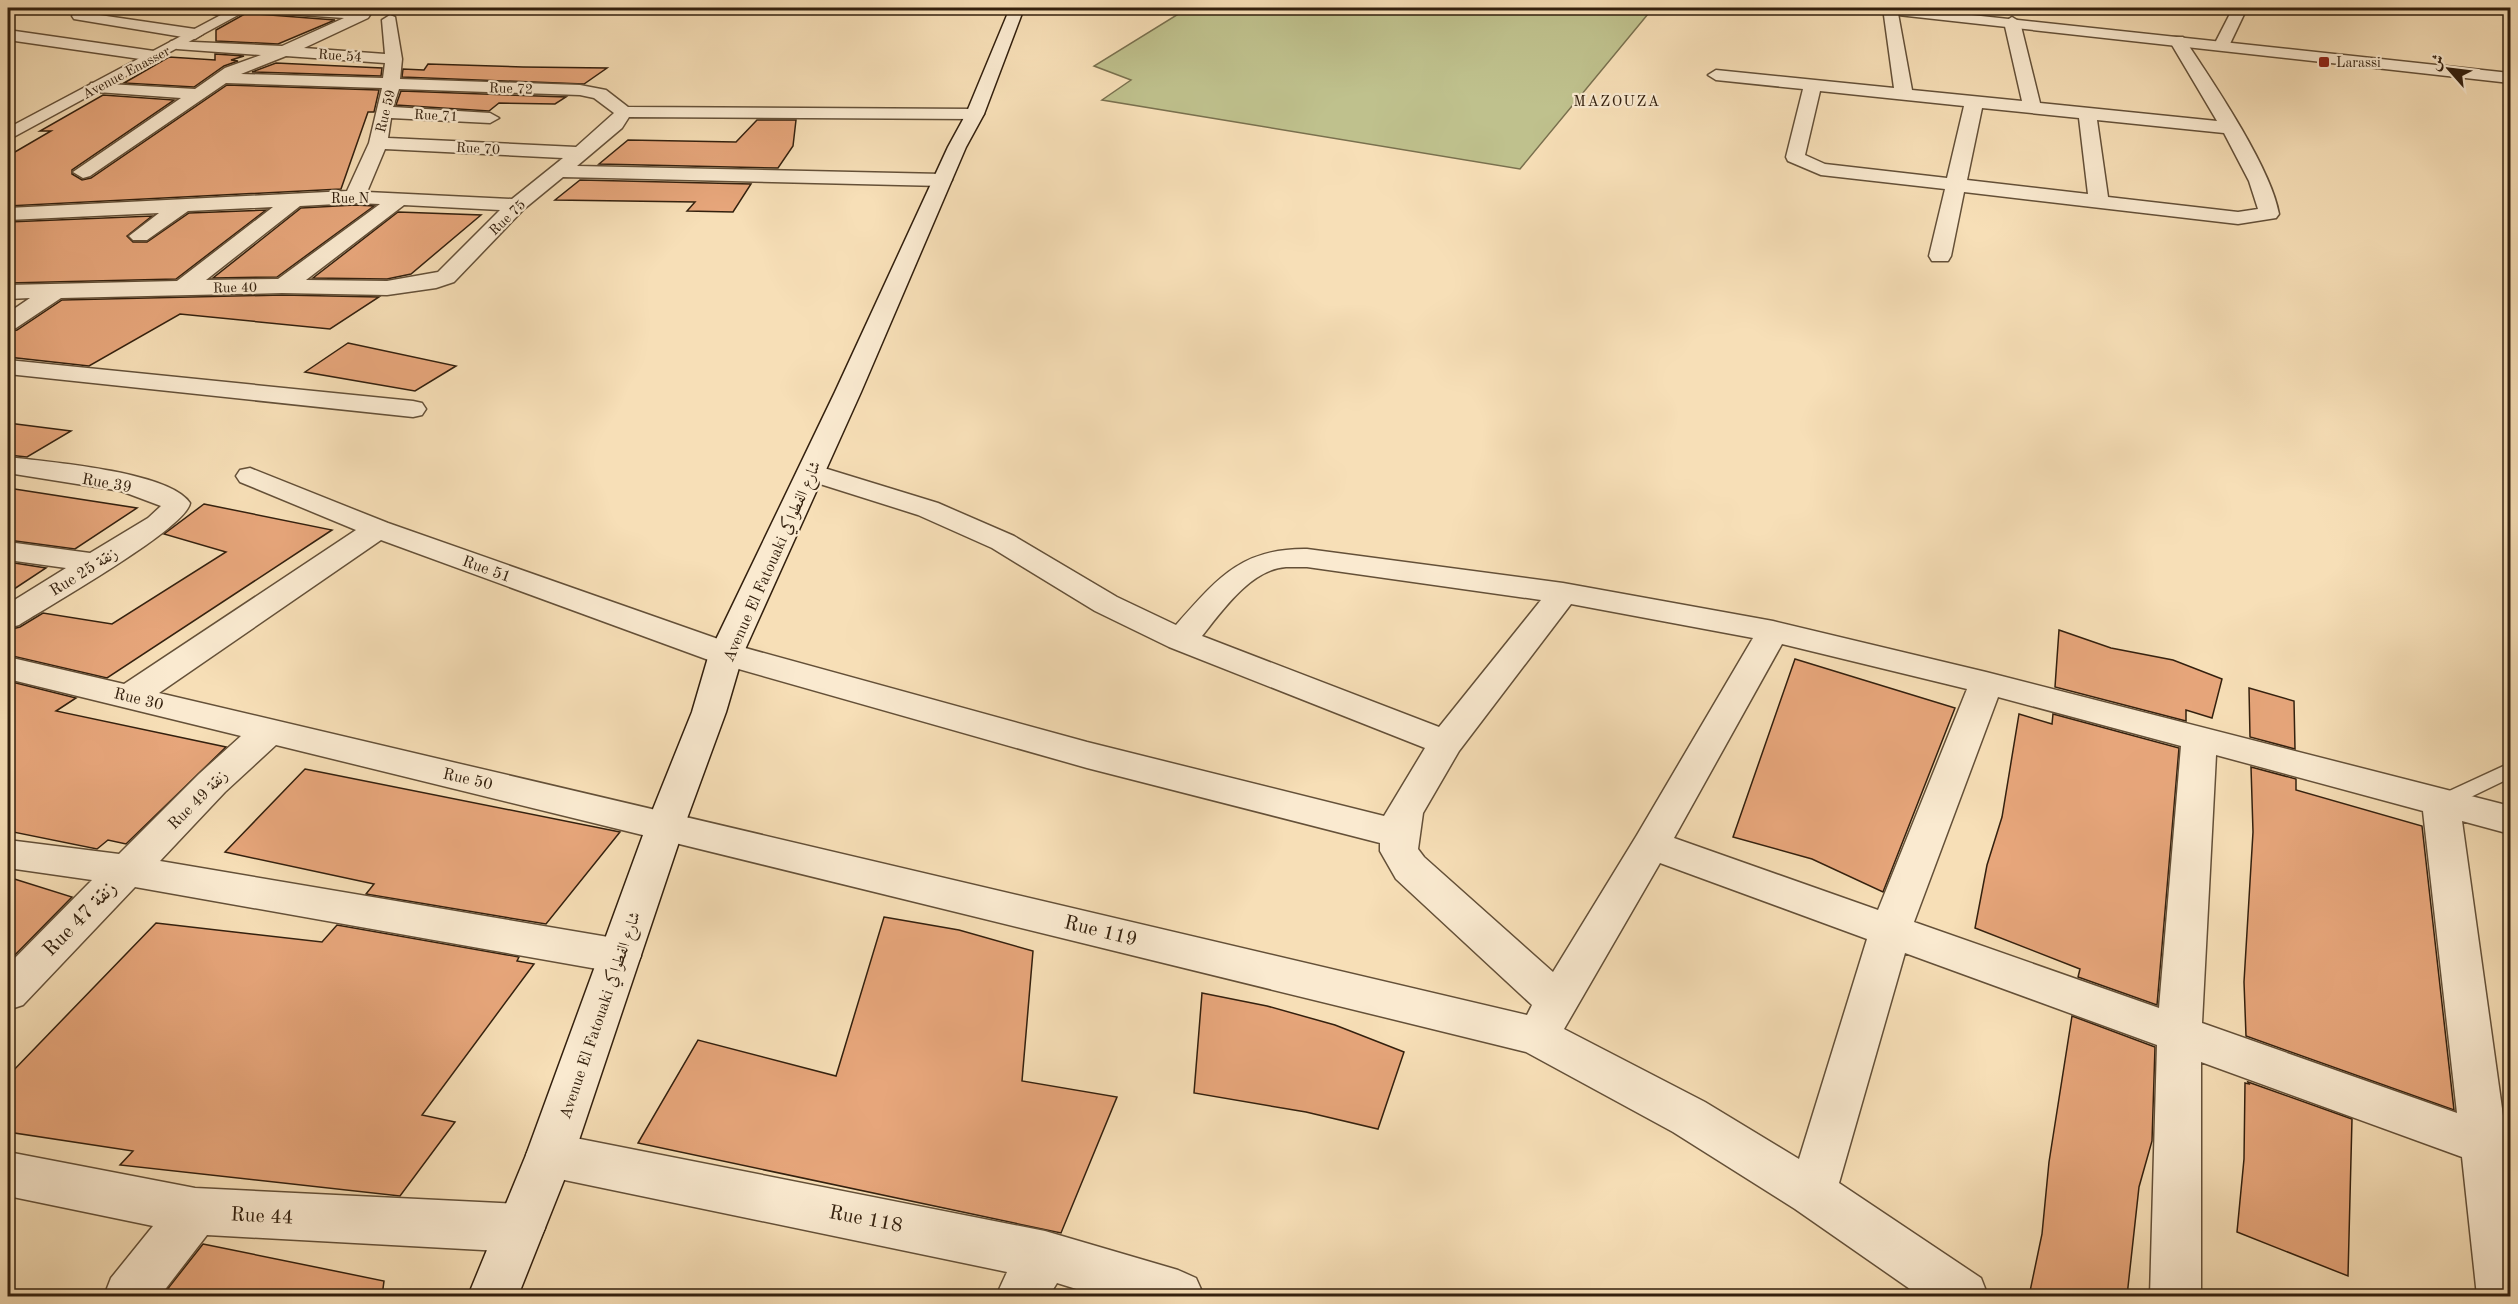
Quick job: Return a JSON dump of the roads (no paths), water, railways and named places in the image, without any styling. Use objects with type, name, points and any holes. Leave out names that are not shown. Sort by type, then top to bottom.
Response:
[{"type":"street","points":[[106,8],[74,17],[195,34]]},
{"type":"street","points":[[207,8],[241,9]]},
{"type":"street","points":[[257,8],[363,15]]},
{"type":"street","name":"Avenue El Fatouaki شارع الفطواكي","points":[[493,1296],[550,1155],[666,824],[709,712],[726,654],[811,472],[942,180],[975,114],[1017,8]]},
{"type":"street","points":[[1302,8],[1327,8]]},
{"type":"street","points":[[1870,8],[1890,8],[2511,78]]},
{"type":"street","points":[[1890,8],[1904,95]]},
{"type":"street","points":[[2222,45],[2240,8]]},
{"type":"street","name":"Avenue Enasser","points":[[8,135],[241,9]]},
{"type":"street","points":[[83,172],[238,68],[285,51],[363,15]]},
{"type":"street","name":"Rue 59","points":[[355,197],[378,143],[383,112],[392,84],[394,59],[395,17],[363,15]]},
{"type":"street","points":[[2012,22],[2020,63],[2033,108]]},
{"type":"street","points":[[8,35],[46,25]]},
{"type":"street","points":[[77,47],[144,26]]},
{"type":"street","points":[[8,35],[77,47],[154,56]]},
{"type":"street","points":[[1813,85],[1795,157],[1821,169],[2238,218],[2269,214],[2270,208],[2254,172],[2177,40]]},
{"type":"street","name":"Rue 54","points":[[177,44],[394,59]]},
{"type":"street","points":[[1716,75],[2228,128]]},
{"type":"street","name":"Rue 72","points":[[221,78],[590,91],[600,94],[624,112]]},
{"type":"street","points":[[98,87],[197,94]]},
{"type":"street","points":[[1940,256],[1974,102]]},
{"type":"street","name":"Rue 71","points":[[383,112],[490,118]]},
{"type":"street","points":[[624,112],[975,114]]},
{"type":"street","name":"Rue 75","points":[[456,267],[518,205],[616,124],[624,112]]},
{"type":"street","points":[[2087,113],[2099,202]]},
{"type":"street","name":"Rue 70","points":[[378,143],[579,153]]},
{"type":"street","points":[[561,171],[942,180]]},
{"type":"street","name":"Rue N","points":[[8,214],[355,197],[518,205]]},
{"type":"street","points":[[283,286],[400,199]]},
{"type":"street","points":[[182,288],[295,200]]},
{"type":"street","points":[[140,236],[182,206]]},
{"type":"street","name":"Rue 40","points":[[8,292],[420,285],[446,277],[456,267]]},
{"type":"street","points":[[8,323],[56,291]]},
{"type":"street","points":[[8,366],[413,409]]},
{"type":"street","name":"Rue 39","points":[[8,465],[122,483],[153,491],[176,504],[175,509],[158,524]]},
{"type":"street","points":[[811,472],[928,509],[1003,542],[1107,604],[1181,640],[1446,743]]},
{"type":"street","name":"Rue 51","points":[[250,476],[378,529],[726,654],[1087,755],[1399,834]]},
{"type":"street","name":"Rue 25 زنقة","points":[[8,618],[158,524]]},
{"type":"street","points":[[131,696],[378,529]]},
{"type":"street","points":[[8,551],[96,563]]},
{"type":"street","points":[[1181,640],[1230,586],[1258,565],[1278,558],[1307,558],[1563,593],[1773,631],[1986,683],[2511,820]]},
{"type":"street","points":[[1563,593],[1446,743],[1404,812],[1399,834],[1399,851],[1410,868],[1547,1019],[1689,1117],[1812,1193],[1963,1296]]},
{"type":"street","points":[[1547,1019],[1651,845],[1773,631]]},
{"type":"street","name":"Rue 30","points":[[8,668],[269,731]]},
{"type":"street","points":[[1812,1193],[1891,929],[1986,683]]},
{"type":"street","name":"Rue 50","points":[[269,731],[666,824]]},
{"type":"street","name":"Rue 49 زنقة","points":[[126,870],[212,783],[269,731]]},
{"type":"street","points":[[2175,1296],[2180,1036],[2199,738]]},
{"type":"street","points":[[2441,803],[2497,1148],[2503,1296]]},
{"type":"street","name":"Rue 119","points":[[666,824],[1547,1019]]},
{"type":"street","points":[[1651,845],[1891,929],[2180,1036],[2497,1148]]},
{"type":"street","points":[[8,854],[126,870],[620,956]]},
{"type":"street","name":"Rue 47 زنقة","points":[[8,992],[126,870]]},
{"type":"street","name":"Rue 118","points":[[550,1155],[1045,1255],[1178,1296]]},
{"type":"street","name":"Rue 44","points":[[8,1174],[195,1211],[520,1228]]},
{"type":"street","points":[[129,1296],[195,1211]]},
{"type":"street","points":[[1021,1296],[1045,1255]]},
{"type":"lane","points":[[2441,803],[2511,770]]},
{"type":"place","name":"Larassi","points":[[2324,62]]},
{"type":"district","name":"MAZOUZA","points":[[1617,101]]}]
